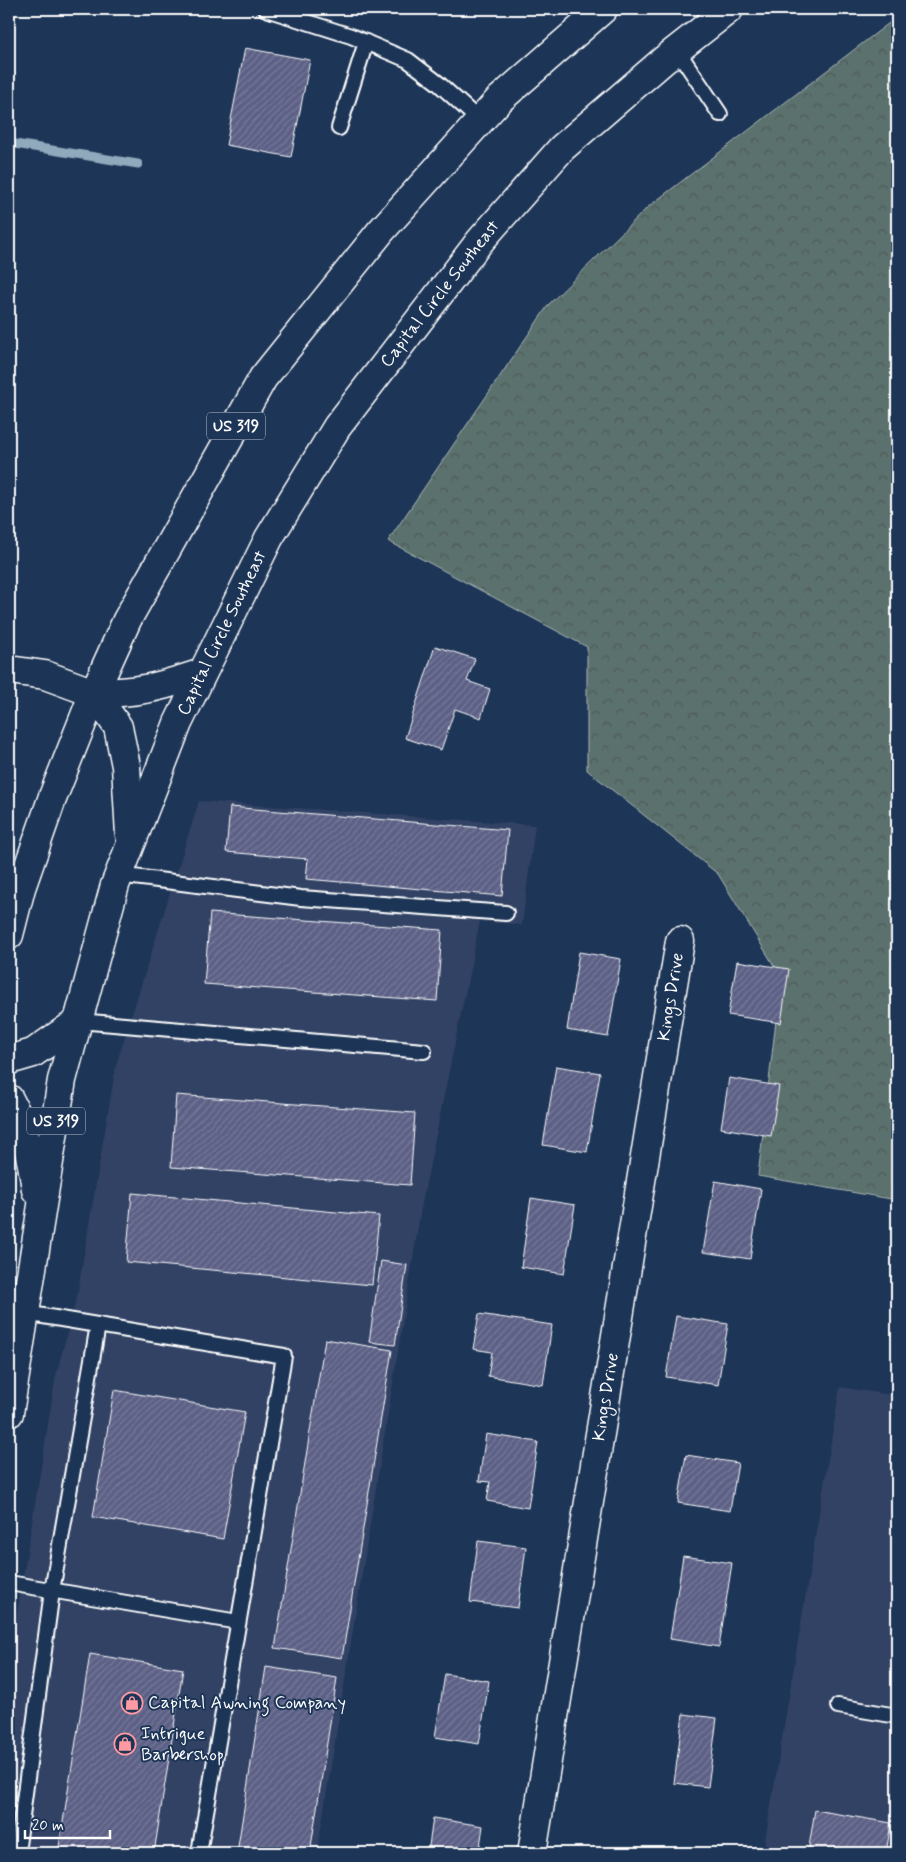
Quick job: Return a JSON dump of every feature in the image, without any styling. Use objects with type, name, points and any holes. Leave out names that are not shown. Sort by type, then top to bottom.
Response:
[{"type":"main road","name":"US 319","points":[[9,935],[21,888],[94,693],[127,620],[263,378],[381,231],[480,120],[499,100],[603,9]]},
{"type":"main road","name":"Capital Circle Southeast","points":[[9,1413],[62,1080],[118,875],[178,722],[274,529],[337,428],[415,323],[480,241],[562,148],[677,50],[729,9]]},
{"type":"main road","points":[[9,670],[45,675],[94,693],[129,693],[159,688],[202,673]]},
{"type":"main road","points":[[94,693],[118,727],[126,766],[130,844]]},
{"type":"main road","name":"Kings Drive","points":[[532,1853],[680,941]]},
{"type":"main road","points":[[9,1060],[33,1053],[78,1021]]},
{"type":"main road","points":[[9,1099],[21,1120],[32,1157],[39,1221]]},
{"type":"lane","points":[[266,9],[366,42],[408,60],[438,82],[480,120]]},
{"type":"lane","points":[[339,128],[366,42]]},
{"type":"lane","points":[[677,50],[720,114]]},
{"type":"lane","points":[[118,875],[301,898],[506,912]]},
{"type":"lane","points":[[78,1021],[424,1051]]},
{"type":"lane","points":[[25,1313],[284,1356],[199,1853]]},
{"type":"lane","points":[[17,1853],[52,1591],[98,1325]]},
{"type":"lane","points":[[9,1583],[238,1622]]},
{"type":"lane","points":[[838,1706],[897,1716]]},
{"type":"shaded area","points":[[199,801],[535,825],[522,925],[480,921],[422,1203],[317,1853],[9,1853],[9,1663],[56,1375],[77,1296],[116,1065]]},
{"type":"shaded area","points":[[840,1387],[897,1396],[897,1853],[763,1853]]},
{"type":"green space","points":[[897,17],[897,1200],[758,1176],[781,977],[718,874],[587,770],[587,647],[388,541],[549,304],[648,207]]},
{"type":"building","points":[[245,48],[310,60],[291,157],[226,145]]},
{"type":"building","points":[[435,646],[475,659],[467,681],[490,689],[481,718],[455,709],[441,750],[405,738]]},
{"type":"building","points":[[230,807],[508,830],[502,896],[306,879],[308,859],[226,852]]},
{"type":"building","points":[[210,913],[442,930],[437,1001],[204,984]]},
{"type":"building","points":[[579,952],[621,959],[608,1037],[567,1030]]},
{"type":"building","points":[[737,961],[789,969],[781,1023],[728,1015]]},
{"type":"building","points":[[556,1066],[600,1073],[587,1152],[543,1145]]},
{"type":"building","points":[[729,1078],[779,1086],[771,1136],[721,1128]]},
{"type":"building","points":[[176,1095],[415,1113],[410,1185],[171,1167]]},
{"type":"building","points":[[715,1181],[761,1189],[750,1259],[703,1252]]},
{"type":"building","points":[[132,1193],[379,1216],[372,1285],[126,1262]]},
{"type":"building","points":[[531,1198],[575,1205],[564,1274],[521,1267]]},
{"type":"building","points":[[381,1261],[407,1265],[395,1345],[369,1342]]},
{"type":"building","points":[[479,1314],[552,1325],[543,1385],[488,1376],[492,1352],[473,1349]]},
{"type":"building","points":[[676,1316],[728,1324],[718,1385],[666,1377]]},
{"type":"building","points":[[325,1339],[392,1350],[342,1658],[275,1648]]},
{"type":"building","points":[[114,1390],[245,1412],[223,1539],[93,1517]]},
{"type":"building","points":[[486,1434],[538,1442],[528,1508],[487,1501],[490,1482],[479,1481]]},
{"type":"building","points":[[686,1455],[738,1463],[730,1511],[678,1503]]},
{"type":"building","points":[[478,1541],[526,1547],[518,1608],[470,1602]]},
{"type":"building","points":[[683,1556],[732,1563],[719,1647],[670,1639]]},
{"type":"building","points":[[90,1654],[183,1669],[154,1853],[58,1853]]},
{"type":"building","points":[[266,1667],[337,1678],[310,1853],[237,1853]]},
{"type":"building","points":[[445,1674],[489,1681],[479,1744],[435,1737]]},
{"type":"building","points":[[683,1714],[717,1718],[708,1787],[674,1783]]},
{"type":"building","points":[[815,1810],[891,1823],[886,1853],[808,1853]]},
{"type":"building","points":[[433,1818],[483,1826],[479,1853],[428,1853]]},
{"type":"waterway","points":[[9,143],[138,164]]},
{"type":"place","name":"Capital Awning Company","points":[[132,1703]]},
{"type":"place","name":"Intrigue Barbershop","points":[[125,1744]]}]
